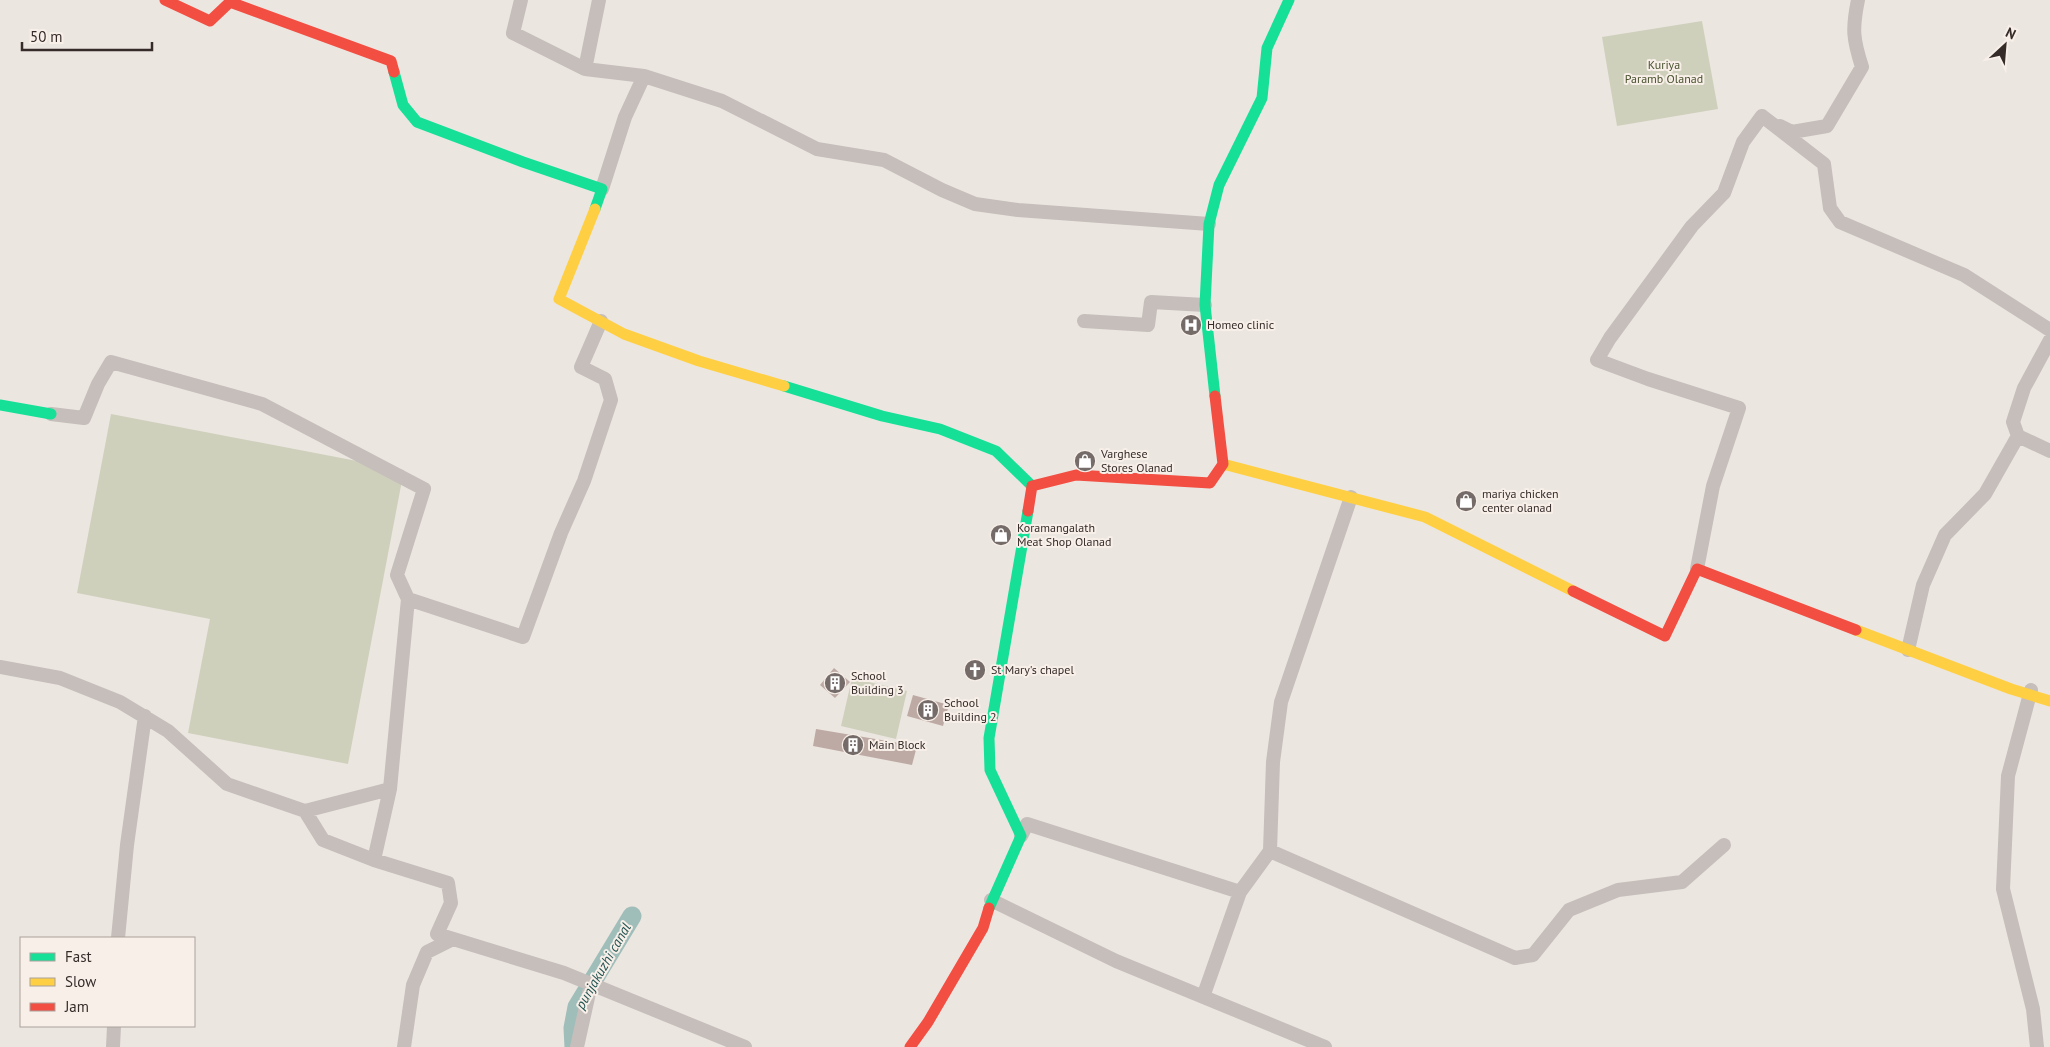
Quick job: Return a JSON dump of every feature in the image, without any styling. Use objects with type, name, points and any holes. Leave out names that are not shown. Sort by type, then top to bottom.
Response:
[{"type":"street","points":[[165,0],[210,21],[230,2],[391,61],[403,105],[417,122],[523,162],[602,189]]},
{"type":"street","points":[[521,0],[513,33],[585,69],[644,76],[722,101],[817,149],[884,160],[975,204],[1018,210],[1209,224]]},
{"type":"street","points":[[585,69],[599,0]]},
{"type":"street","points":[[1032,486],[1076,475],[1210,483],[1223,464],[1206,305],[1209,224],[1220,185],[1262,98],[1267,48],[1290,0]]},
{"type":"street","points":[[1762,116],[1792,132],[1827,126],[1862,67],[1856,47],[1853,24],[1858,0]]},
{"type":"street","points":[[644,76],[625,117],[588,230],[559,299],[624,334],[699,361],[882,416],[940,429],[996,451],[1032,486]]},
{"type":"street","points":[[1762,116],[1824,164],[1830,208],[1840,222],[1964,276],[2050,330]]},
{"type":"street","points":[[1223,464],[1425,517],[1666,636],[1697,569],[1713,486],[1739,408],[1648,380],[1597,360],[1610,338],[1692,226],[1724,193],[1743,142],[1762,116]]},
{"type":"street","points":[[1084,322],[1148,325],[1151,302],[1206,305]]},
{"type":"street","points":[[408,599],[523,637],[561,533],[584,481],[611,400],[605,379],[581,367],[600,321]]},
{"type":"street","points":[[2050,340],[2024,388],[2012,422],[2018,436],[2050,451]]},
{"type":"street","points":[[0,405],[84,418],[98,384],[110,362],[162,378],[262,404],[424,489],[398,575],[408,599],[390,789],[374,860]]},
{"type":"street","points":[[1908,650],[1923,585],[1946,535],[1985,494],[2018,436]]},
{"type":"street","points":[[1021,836],[990,770],[988,738],[1032,486]]},
{"type":"street","points":[[1203,997],[1240,892],[1270,851],[1273,762],[1282,702],[1351,497]]},
{"type":"street","points":[[1697,569],[1908,650],[2030,692],[2050,701]]},
{"type":"street","points":[[0,667],[60,678],[120,702],[168,732],[227,784],[305,811],[390,789]]},
{"type":"street","points":[[2030,692],[2008,776],[2003,889],[2033,1009],[2037,1047]]},
{"type":"street","points":[[118,937],[127,845],[144,716]]},
{"type":"street","points":[[305,811],[322,840],[374,860],[448,883],[451,903],[437,934],[564,973],[745,1047]]},
{"type":"street","points":[[910,1047],[928,1022],[983,928],[992,900],[1027,824],[1240,892]]},
{"type":"street","points":[[1270,851],[1515,958],[1534,955],[1569,910],[1618,890],[1682,882],[1724,845]]},
{"type":"street","points":[[992,900],[1116,961],[1325,1047]]},
{"type":"street","points":[[404,1047],[413,986],[427,952],[453,938]]},
{"type":"street","points":[[577,1047],[591,984]]},
{"type":"street","points":[[113,1047],[114,1027]]},
{"type":"green space","name":"Kuriya Paramb Olanad","points":[[1702,21],[1718,109],[1617,126],[1602,37]]},
{"type":"green space","points":[[111,414],[404,470],[348,764],[188,733],[210,619],[77,593]]},
{"type":"green space","points":[[852,678],[907,691],[896,739],[841,726]]},
{"type":"building","name":"School Building 3","points":[[834,668],[850,682],[835,698],[820,685]]},
{"type":"building","name":"School Building 2","points":[[913,695],[949,705],[943,726],[907,716]]},
{"type":"building","name":"Main Block","points":[[816,729],[917,746],[912,765],[813,746]]},
{"type":"waterway","name":"punjakuzhi canal","points":[[574,1047],[573,1028],[577,1007],[632,916]]},
{"type":"traffic: fast","points":[[1215,396],[1205,305],[1209,224],[1219,185],[1262,98],[1267,48],[1289,0]]},
{"type":"traffic: fast","points":[[394,72],[403,105],[417,122],[523,162],[602,189],[595,209]]},
{"type":"traffic: fast","points":[[784,386],[882,416],[940,429],[996,451],[1032,486]]},
{"type":"traffic: fast","points":[[0,405],[51,414]]},
{"type":"traffic: fast","points":[[989,908],[1021,836],[990,770],[989,738],[1028,511]]},
{"type":"traffic: slow","points":[[595,209],[559,299],[624,334],[699,361],[784,386]]},
{"type":"traffic: slow","points":[[1223,464],[1425,517],[1573,591]]},
{"type":"traffic: slow","points":[[1856,630],[2011,689],[2050,701]]},
{"type":"traffic: jam","points":[[165,0],[210,21],[230,2],[391,61],[394,72]]},
{"type":"traffic: jam","points":[[1028,511],[1032,486],[1076,475],[1210,483],[1223,464],[1215,396]]},
{"type":"traffic: jam","points":[[1573,591],[1665,636],[1697,569],[1856,630]]},
{"type":"traffic: jam","points":[[910,1047],[928,1022],[983,928],[989,908]]},
{"type":"place","name":"Homeo clinic","points":[[1191,325]]},
{"type":"place","name":"Varghese Stores Olanad","points":[[1085,461]]},
{"type":"place","name":"mariya chicken center olanad","points":[[1466,501]]},
{"type":"place","name":"Koramangalath Meat Shop Olanad","points":[[1001,535]]},
{"type":"place","name":"St Mary's chapel","points":[[975,670]]},
{"type":"place","name":"School Building 3","points":[[835,683]]},
{"type":"place","name":"School Building 2","points":[[928,710]]},
{"type":"place","name":"Main Block","points":[[853,745]]}]
